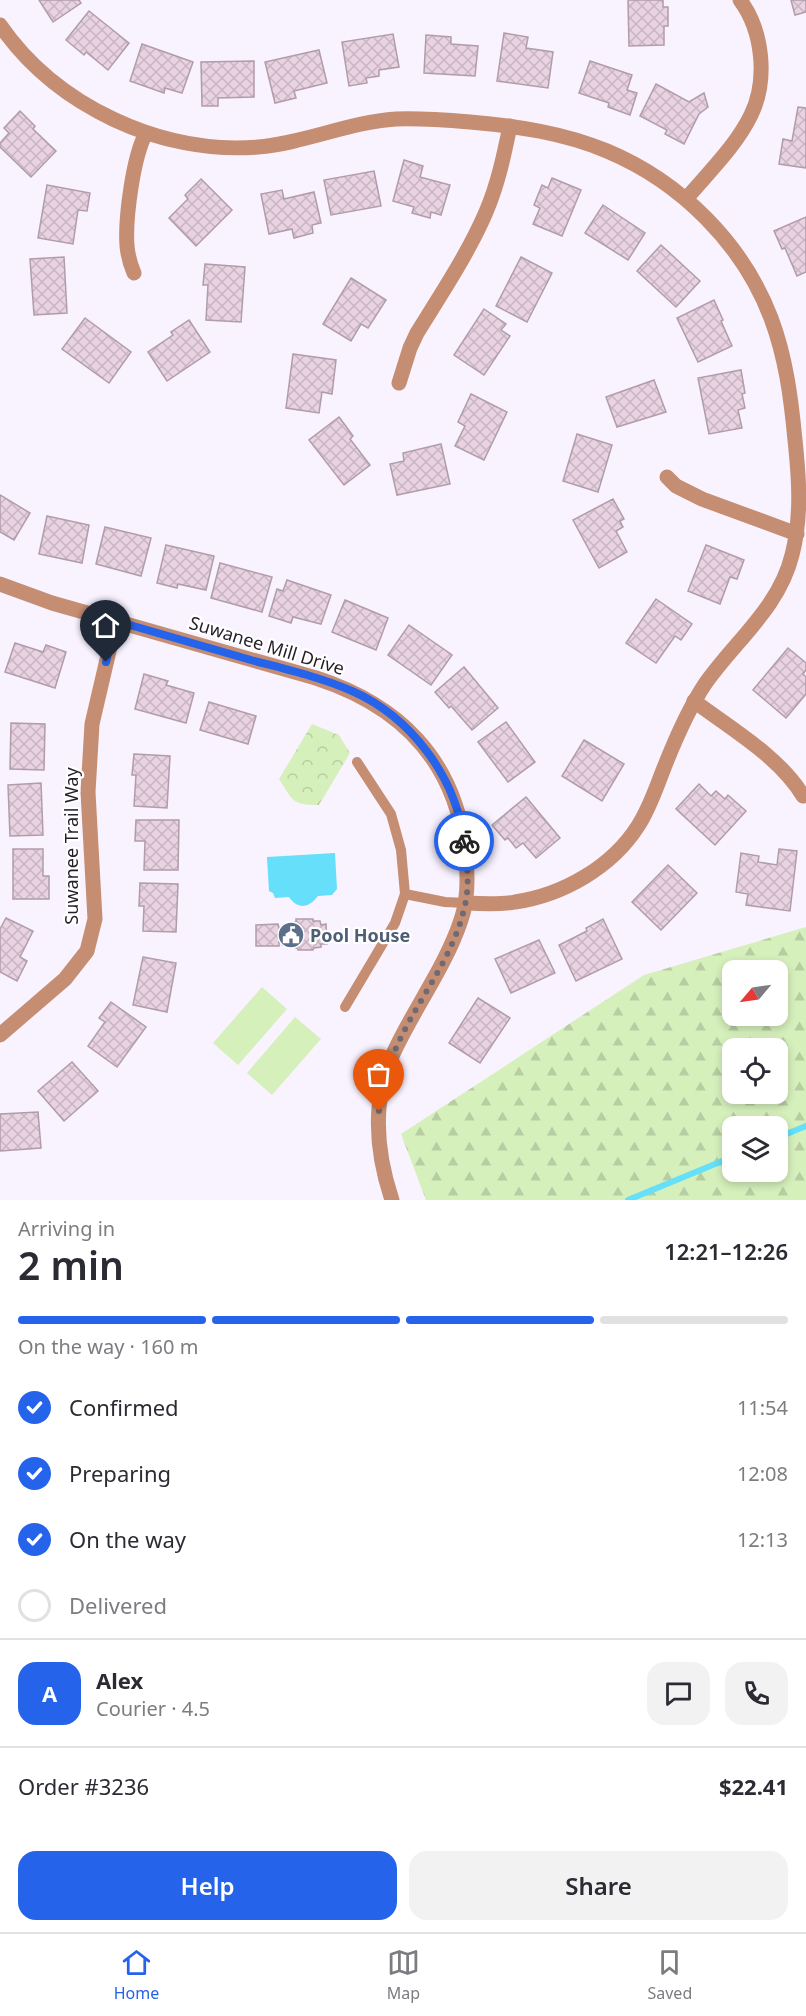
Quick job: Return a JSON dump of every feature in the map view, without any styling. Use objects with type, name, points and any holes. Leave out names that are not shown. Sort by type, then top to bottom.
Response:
[{"type":"street","points":[[686,199],[737,138],[756,105],[760,76],[759,45],[752,20],[741,0]]},
{"type":"street","points":[[0,25],[22,53],[66,92],[92,108],[146,133],[189,144],[223,148],[272,145],[361,124],[395,119],[442,120],[510,126],[553,134],[605,150],[649,172],[686,199],[721,235],[758,290],[776,330],[791,395],[800,511],[797,534],[786,574],[762,615],[719,666],[694,701],[674,741],[639,825],[613,857],[579,880],[546,894],[514,903],[466,903]]},
{"type":"street","points":[[399,383],[417,333],[470,244],[487,210],[500,172],[510,126]]},
{"type":"street","points":[[134,273],[127,246],[127,232],[136,154],[146,133]]},
{"type":"street","points":[[667,477],[676,486],[702,499],[797,534]]},
{"type":"street","name":"Suwanee Mill Drive","points":[[0,584],[52,603],[334,684],[368,699],[398,720],[426,750],[447,783],[453,799],[463,832],[468,885],[466,903],[447,954],[400,1041],[386,1073],[379,1111],[378,1146],[392,1200]]},
{"type":"street","name":"Suwanee Trail Way","points":[[0,1035],[64,979],[87,951],[95,919],[88,792],[92,724],[116,621]]},
{"type":"street","points":[[694,701],[777,763],[795,782],[803,796]]},
{"type":"lane","points":[[345,1007],[390,933],[405,894],[401,850],[391,814],[357,762]]},
{"type":"lane","points":[[405,894],[445,902],[466,903]]},
{"type":"green space","points":[[312,724],[339,735],[350,753],[319,805],[303,804],[294,800],[279,779]]},
{"type":"green space","points":[[806,927],[806,1200],[426,1200],[401,1134],[644,975]]},
{"type":"green space","points":[[262,987],[287,1009],[238,1065],[213,1043]]},
{"type":"green space","points":[[295,1017],[321,1039],[272,1095],[247,1073]]},
{"type":"water","points":[[335,853],[337,889],[332,895],[318,896],[311,903],[300,906],[289,897],[275,898],[269,891],[267,857]]},
{"type":"building","points":[[39,0],[79,0],[81,3],[53,22]]},
{"type":"building","points":[[628,0],[663,0],[663,7],[668,7],[668,26],[664,26],[664,45],[629,46]]},
{"type":"building","points":[[791,0],[806,0],[806,12],[795,15]]},
{"type":"building","points":[[89,11],[129,43],[108,70],[86,52],[84,55],[66,40]]},
{"type":"building","points":[[504,33],[528,37],[526,48],[553,52],[548,88],[497,81]]},
{"type":"building","points":[[393,34],[399,67],[379,70],[379,76],[366,78],[367,83],[349,86],[342,42]]},
{"type":"building","points":[[426,35],[451,37],[451,44],[478,46],[475,76],[424,73]]},
{"type":"building","points":[[142,44],[193,62],[182,93],[165,88],[164,93],[130,81]]},
{"type":"building","points":[[319,50],[327,83],[294,91],[296,98],[275,103],[265,62]]},
{"type":"building","points":[[254,61],[254,97],[218,98],[218,106],[202,106],[201,62]]},
{"type":"building","points":[[590,61],[632,75],[627,90],[637,93],[630,115],[608,107],[609,103],[579,93]]},
{"type":"building","points":[[656,84],[689,102],[704,93],[708,107],[699,114],[684,144],[665,134],[667,130],[640,116]]},
{"type":"building","points":[[798,107],[806,108],[806,168],[779,164],[783,139],[792,141]]},
{"type":"building","points":[[20,111],[35,126],[33,129],[56,151],[31,177],[0,147],[0,143],[9,133],[4,128]]},
{"type":"building","points":[[404,160],[423,166],[420,177],[450,185],[441,215],[431,212],[430,218],[412,213],[414,207],[393,201]]},
{"type":"building","points":[[374,171],[381,206],[331,215],[324,180]]},
{"type":"building","points":[[552,178],[581,190],[562,236],[533,224],[540,208],[534,205],[542,185],[548,188]]},
{"type":"building","points":[[201,179],[232,210],[196,246],[169,218],[188,199],[185,195]]},
{"type":"building","points":[[47,185],[90,193],[87,211],[78,210],[73,244],[38,238]]},
{"type":"building","points":[[282,190],[284,199],[314,192],[321,223],[312,225],[313,233],[294,238],[292,229],[269,234],[261,194]]},
{"type":"building","points":[[603,205],[645,233],[628,260],[585,233]]},
{"type":"building","points":[[806,217],[806,272],[797,276],[785,248],[782,249],[774,231]]},
{"type":"building","points":[[661,245],[700,281],[676,307],[637,271]]},
{"type":"building","points":[[64,257],[67,313],[34,315],[30,259]]},
{"type":"building","points":[[521,257],[552,273],[527,322],[496,306]]},
{"type":"building","points":[[205,264],[245,267],[241,322],[206,320],[208,285],[203,285]]},
{"type":"building","points":[[351,278],[386,300],[368,328],[361,324],[351,341],[323,324]]},
{"type":"building","points":[[714,300],[732,346],[698,362],[677,318]]},
{"type":"building","points":[[484,309],[506,324],[501,330],[510,336],[484,375],[454,355]]},
{"type":"building","points":[[85,318],[131,352],[109,383],[62,349]]},
{"type":"building","points":[[189,320],[210,352],[167,381],[148,352],[173,335],[171,332]]},
{"type":"building","points":[[293,354],[336,360],[332,394],[322,392],[319,413],[286,408]]},
{"type":"building","points":[[741,370],[745,408],[738,410],[742,428],[709,434],[698,378]]},
{"type":"building","points":[[654,380],[666,412],[617,427],[606,397]]},
{"type":"building","points":[[471,394],[507,412],[484,460],[455,446],[465,426],[458,422]]},
{"type":"building","points":[[339,417],[353,436],[350,439],[370,465],[344,485],[309,440]]},
{"type":"building","points":[[577,434],[612,445],[598,492],[563,481]]},
{"type":"building","points":[[441,444],[450,484],[397,495],[390,464],[404,461],[403,453]]},
{"type":"building","points":[[0,495],[30,513],[14,540],[0,532]]},
{"type":"building","points":[[613,499],[624,519],[620,521],[623,527],[616,531],[627,552],[599,568],[573,520]]},
{"type":"building","points":[[47,516],[89,525],[82,563],[39,554]]},
{"type":"building","points":[[105,527],[151,538],[141,576],[96,564]]},
{"type":"building","points":[[166,545],[214,556],[206,590],[178,584],[177,588],[157,583]]},
{"type":"building","points":[[706,545],[744,560],[737,579],[730,577],[720,604],[688,591]]},
{"type":"building","points":[[220,563],[272,577],[262,612],[211,598]]},
{"type":"building","points":[[287,580],[331,595],[321,624],[293,617],[291,623],[269,616],[277,589],[283,591]]},
{"type":"building","points":[[656,599],[692,624],[681,640],[675,636],[656,663],[626,643]]},
{"type":"building","points":[[345,600],[388,618],[376,650],[332,632]]},
{"type":"building","points":[[409,625],[452,655],[431,685],[388,655]]},
{"type":"building","points":[[15,643],[43,652],[46,645],[66,652],[55,688],[5,672]]},
{"type":"building","points":[[788,648],[806,663],[806,670],[803,674],[806,677],[806,694],[786,718],[753,690]]},
{"type":"building","points":[[464,667],[498,708],[472,730],[435,692]]},
{"type":"building","points":[[144,674],[168,681],[166,685],[194,693],[186,723],[135,709]]},
{"type":"building","points":[[209,702],[256,716],[248,744],[200,730]]},
{"type":"building","points":[[506,722],[535,762],[508,782],[478,742]]},
{"type":"building","points":[[11,723],[45,724],[44,770],[10,769]]},
{"type":"building","points":[[584,740],[624,764],[602,801],[562,776]]},
{"type":"building","points":[[134,754],[170,756],[167,808],[134,806],[136,775],[132,775]]},
{"type":"building","points":[[41,783],[43,835],[10,836],[8,785]]},
{"type":"building","points":[[699,784],[711,796],[716,791],[725,799],[728,795],[746,811],[715,845],[676,809]]},
{"type":"building","points":[[526,797],[560,838],[536,858],[523,843],[516,848],[508,838],[505,840],[492,825]]},
{"type":"building","points":[[136,820],[179,820],[178,870],[144,870],[145,841],[135,841]]},
{"type":"building","points":[[13,849],[43,849],[43,876],[49,876],[49,899],[13,899]]},
{"type":"building","points":[[779,849],[797,851],[790,911],[746,905],[748,894],[736,892],[741,853],[759,856],[758,862],[777,865]]},
{"type":"building","points":[[668,865],[697,893],[661,930],[632,902]]},
{"type":"building","points":[[140,883],[178,884],[176,932],[143,931],[144,906],[139,906]]},
{"type":"building","points":[[6,918],[33,931],[20,957],[27,961],[17,981],[0,972],[0,929]]},
{"type":"building","name":"Pool House","points":[[296,919],[313,919],[313,921],[320,921],[321,925],[326,924],[327,944],[321,944],[321,947],[313,950],[298,950],[282,945],[282,942],[279,942],[279,946],[256,946],[256,925],[278,924],[279,928],[283,928],[283,925],[296,922]]},
{"type":"building","points":[[603,919],[622,959],[576,981],[559,945],[587,931],[586,928]]},
{"type":"building","points":[[539,940],[555,973],[511,993],[495,959]]},
{"type":"building","points":[[143,957],[176,963],[167,1012],[133,1005]]},
{"type":"building","points":[[478,998],[510,1018],[480,1063],[449,1043]]},
{"type":"building","points":[[111,1002],[146,1027],[117,1067],[88,1046],[105,1022],[99,1018]]},
{"type":"building","points":[[72,1062],[98,1091],[64,1121],[38,1091]]},
{"type":"building","points":[[38,1112],[41,1148],[0,1151],[0,1114]]},
{"type":"waterway","points":[[788,1133],[806,1126]]},
{"type":"waterway","points":[[628,1200],[722,1161]]},
{"type":"way so far","points":[[379,1111],[386,1073],[392,1056],[440,969],[462,918],[468,885],[464,841]]},
{"type":"place","name":"Pool House","points":[[291,935]]},
{"type":"route","points":[[106,662],[116,621],[316,678],[368,699],[398,720],[426,750],[438,767],[459,814],[464,841]]}]
